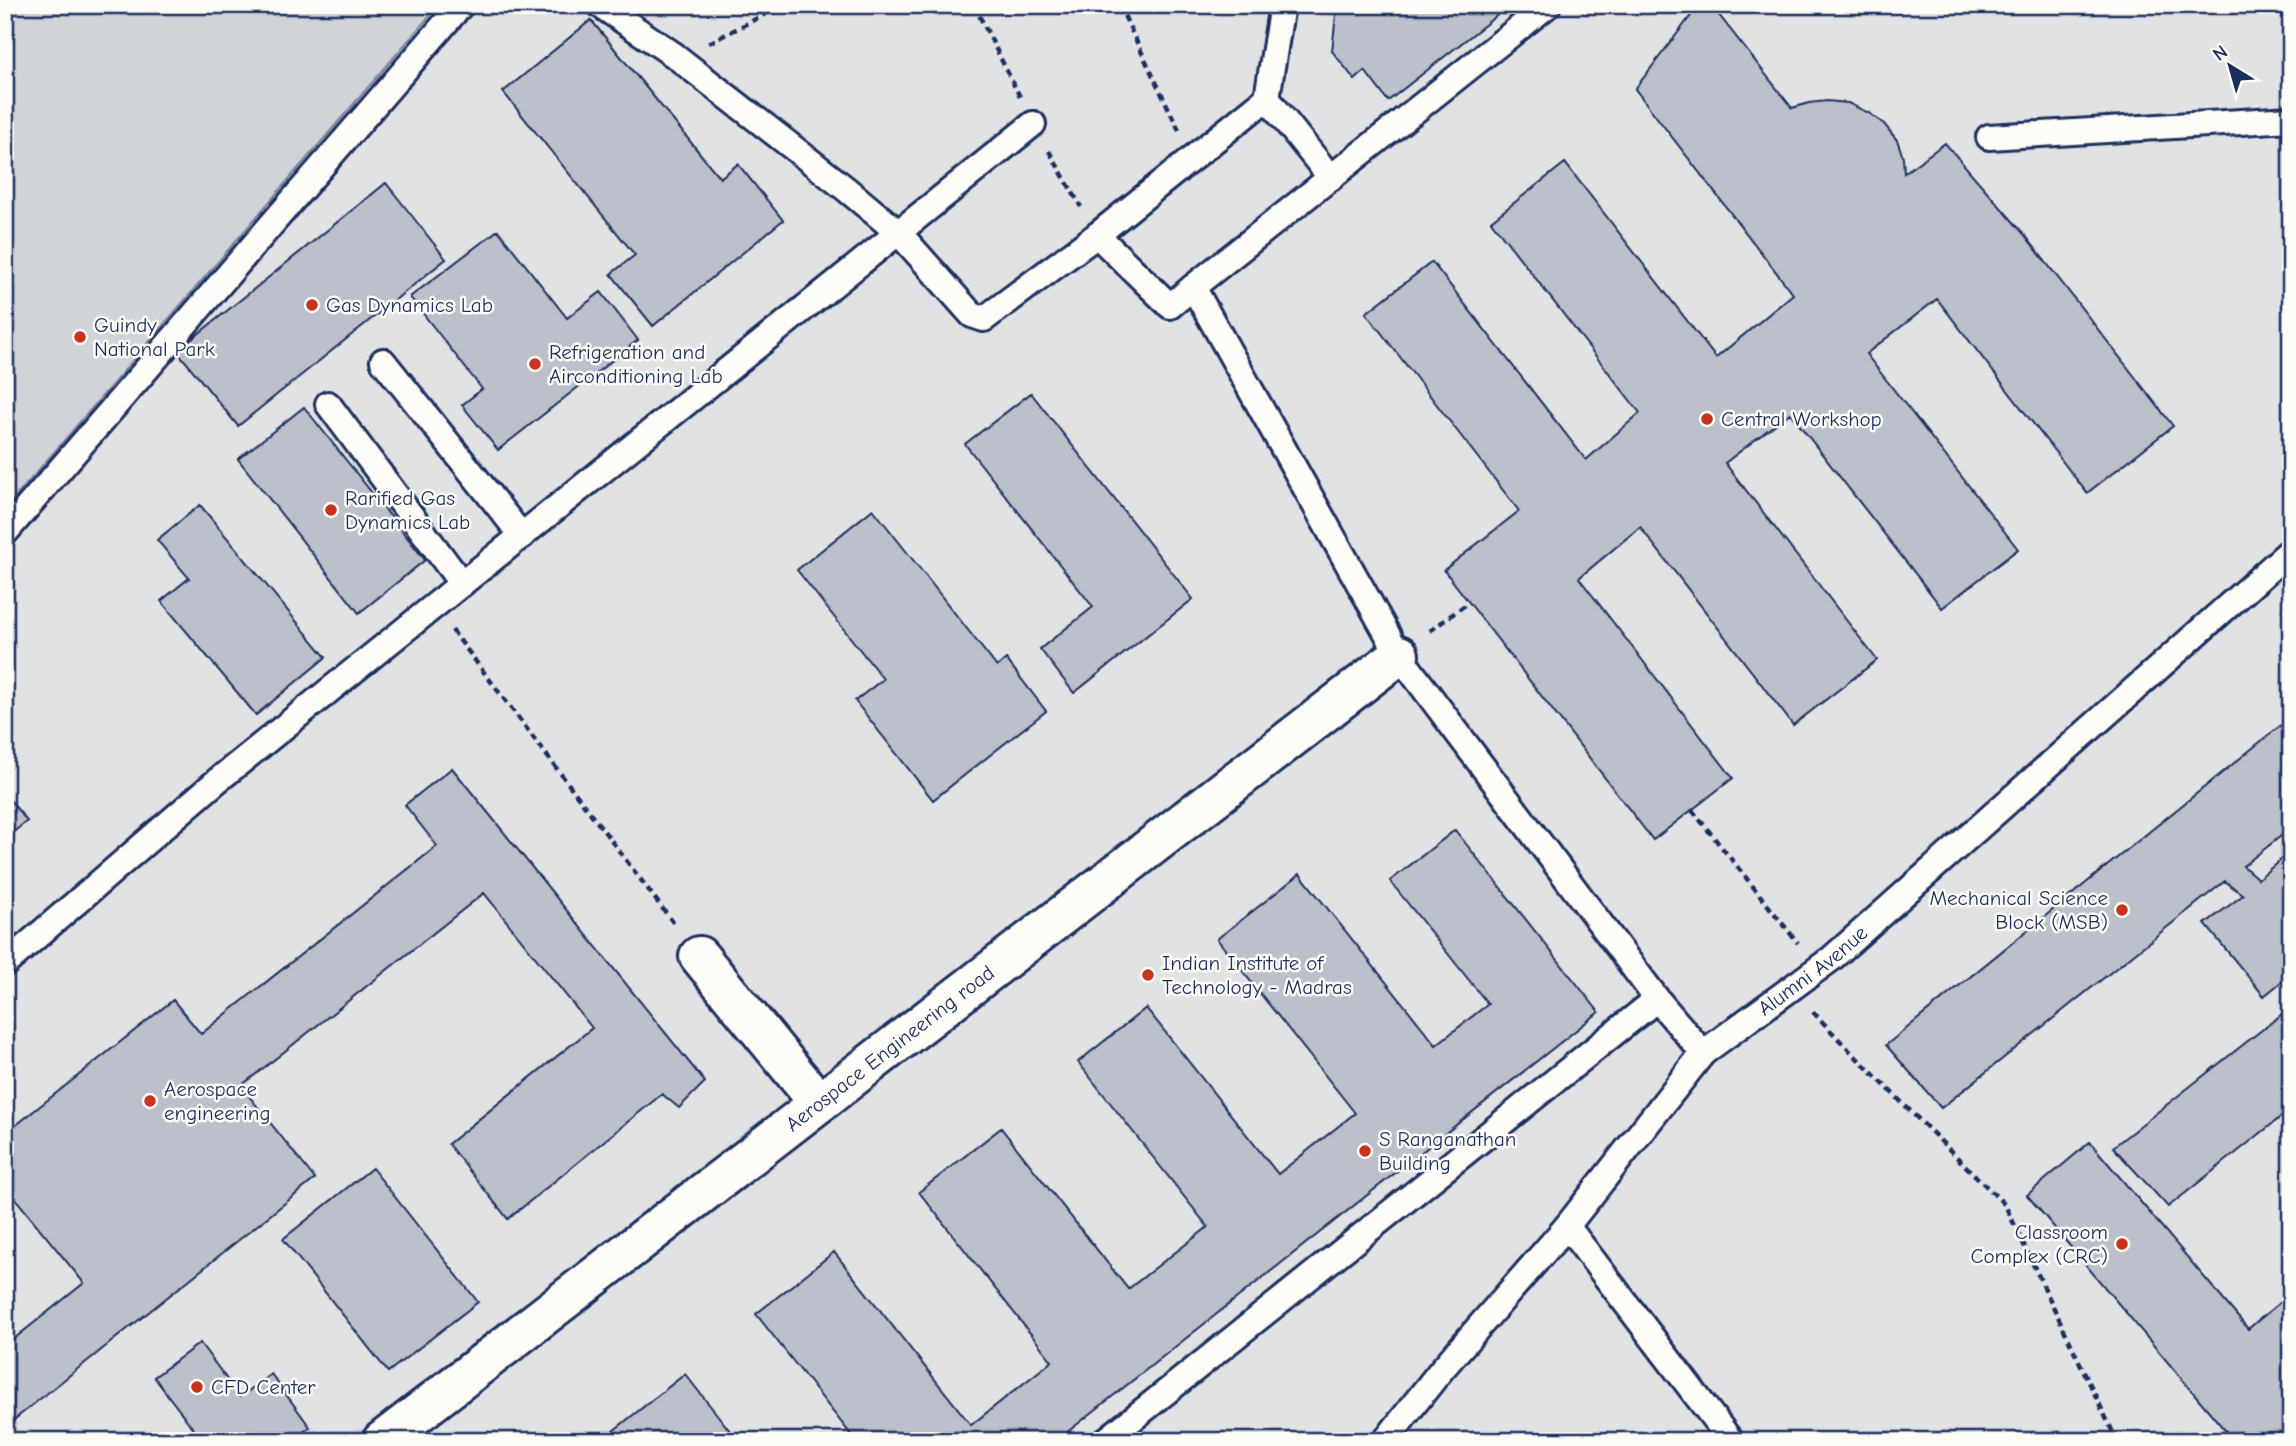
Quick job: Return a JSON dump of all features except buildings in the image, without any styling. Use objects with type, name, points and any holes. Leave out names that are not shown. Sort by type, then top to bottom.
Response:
[{"type":"street","name":"Aerospace Engineering road","points":[[382,1441],[1399,655]]},
{"type":"street","points":[[699,956],[819,1103]]},
{"type":"lane","points":[[5,534],[461,5]]},
{"type":"lane","points":[[600,5],[685,64],[846,189],[899,233],[972,315],[984,319],[1097,235],[1267,98],[1282,5]]},
{"type":"lane","points":[[1097,235],[1170,306],[1548,5]]},
{"type":"lane","points":[[1267,98],[1331,178]]},
{"type":"lane","points":[[1989,137],[2291,119]]},
{"type":"lane","points":[[5,964],[218,780],[1033,124]]},
{"type":"lane","points":[[1193,287],[1399,655],[1657,999],[1703,1053]]},
{"type":"lane","points":[[383,361],[522,536]]},
{"type":"lane","points":[[328,404],[462,584]]},
{"type":"lane","name":"Alumni Avenue","points":[[1385,1441],[1442,1369],[1567,1226],[1703,1053],[1818,969],[2291,550]]},
{"type":"lane","points":[[1105,1441],[1657,999]]},
{"type":"lane","points":[[1567,1226],[1731,1441]]},
{"type":"path","points":[[704,46],[783,5]]},
{"type":"path","points":[[1119,5],[1193,159]]},
{"type":"path","points":[[1399,655],[1469,602]]},
{"type":"path","points":[[434,607],[699,956]]},
{"type":"path","points":[[1692,810],[1818,969]]},
{"type":"path","points":[[1791,989],[2005,1205],[2116,1438],[2105,1441]]},
{"type":"shaded area","name":"Guindy National Park","points":[[5,5],[439,5],[5,509]]},
{"type":"shaded area","name":"Indian Institute of Technology - Madras","points":[[439,5],[2291,5],[2291,1441],[5,1441],[5,509]]},
{"type":"place","name":"Gas Dynamics Lab","points":[[312,305]]},
{"type":"place","name":"Guindy National Park","points":[[80,337]]},
{"type":"place","name":"Refrigeration and Airconditioning Lab","points":[[535,364]]},
{"type":"place","name":"Central Workshop","points":[[1707,419]]},
{"type":"place","name":"Rarified Gas Dynamics Lab","points":[[331,510]]},
{"type":"place","name":"Mechanical Science Block (MSB)","points":[[2122,910]]},
{"type":"place","name":"Indian Institute of Technology - Madras","points":[[1148,975]]},
{"type":"place","name":"Aerospace engineering","points":[[150,1101]]},
{"type":"place","name":"S Ranganathan Building","points":[[1365,1151]]},
{"type":"place","name":"Classroom Complex (CRC)","points":[[2122,1244]]},
{"type":"place","name":"CFD Center","points":[[197,1387]]}]
